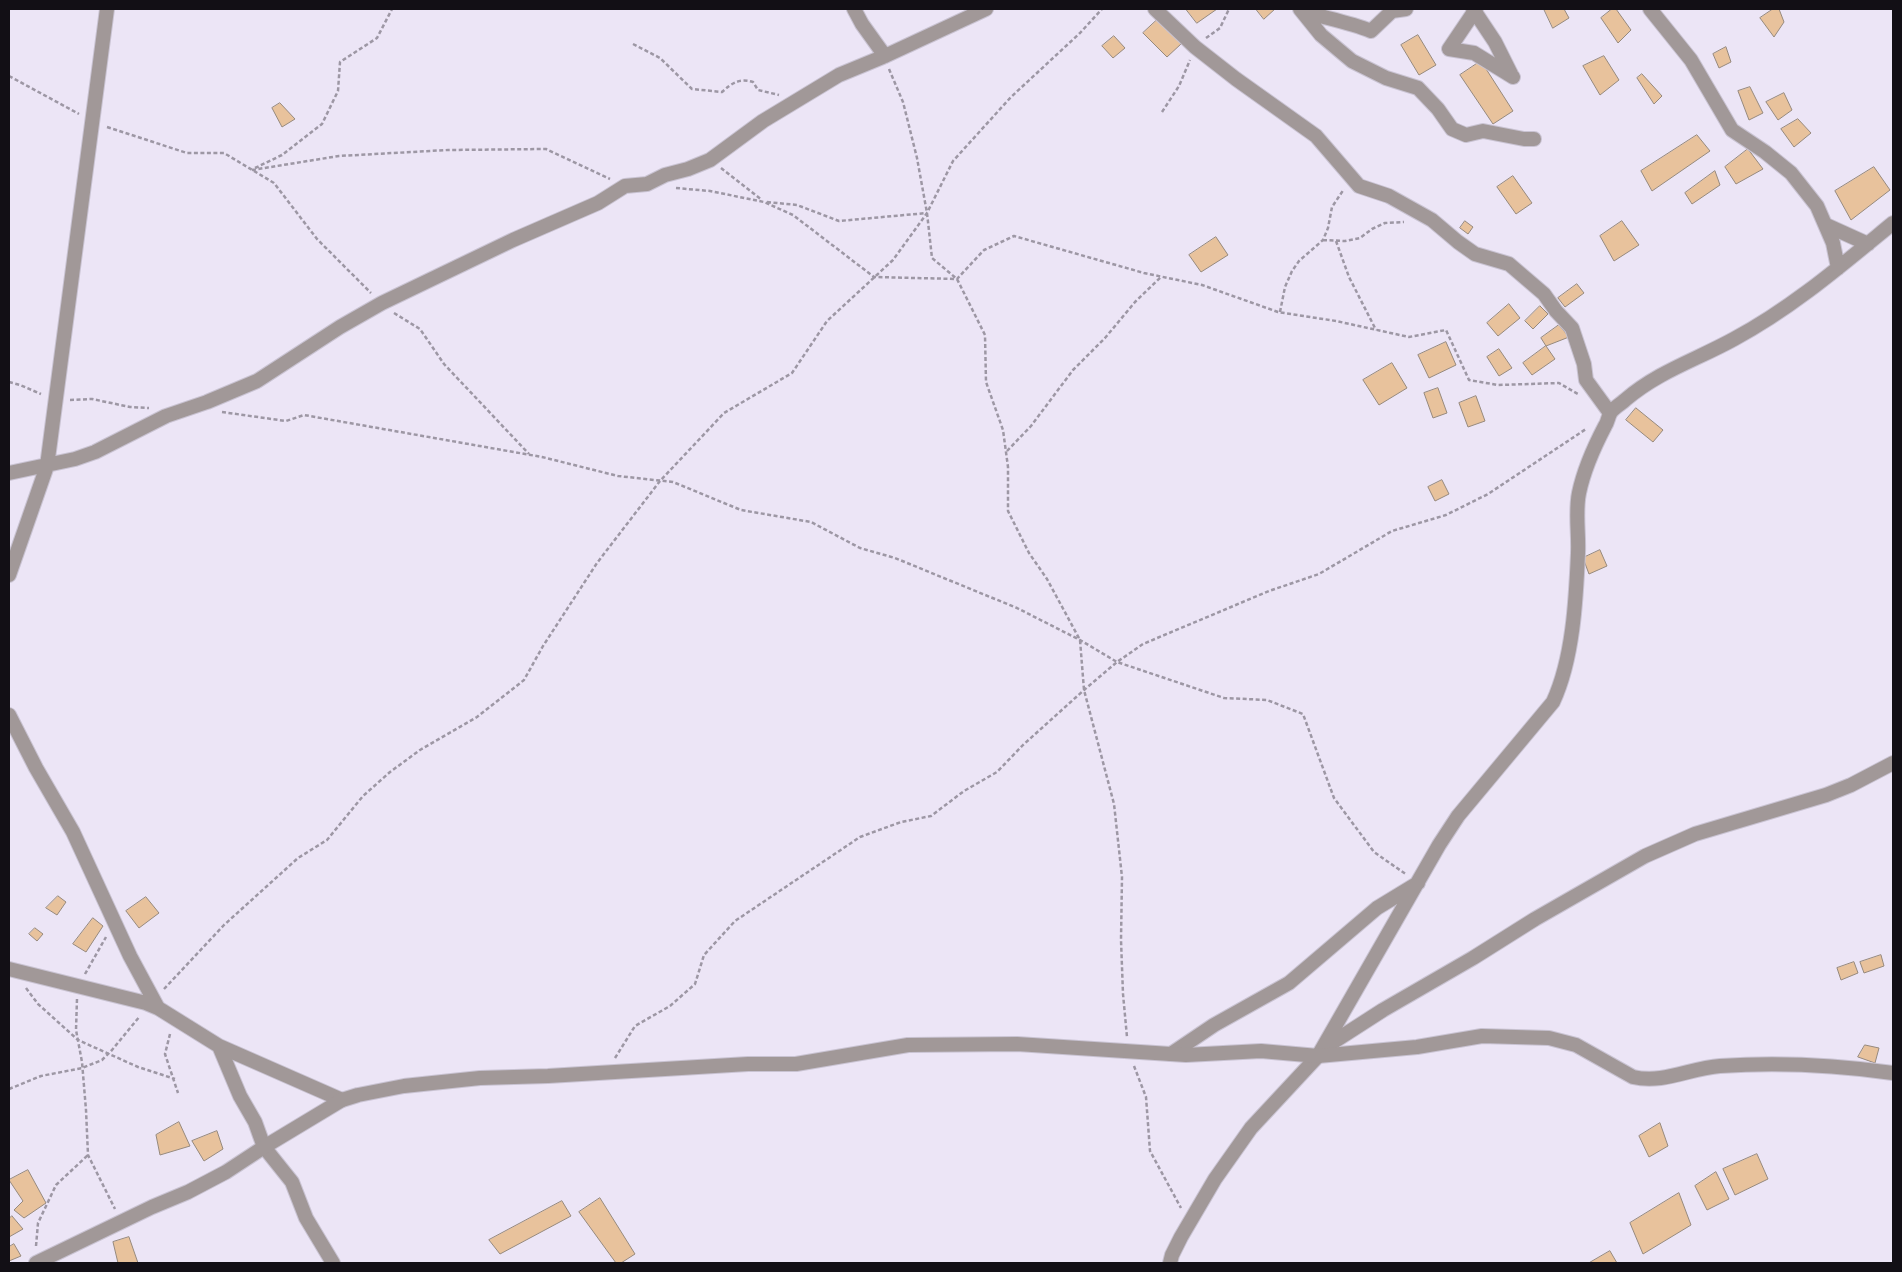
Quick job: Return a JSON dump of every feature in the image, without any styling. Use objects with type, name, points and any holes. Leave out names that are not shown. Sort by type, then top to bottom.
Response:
[{"type":"street","points":[[9,575],[47,466],[107,9]]},
{"type":"street","points":[[854,9],[862,24],[885,56]]},
{"type":"street","points":[[9,473],[47,466],[96,452],[166,416],[258,381],[340,327],[382,303],[513,240],[598,203],[625,186],[647,184],[665,175],[688,169],[710,160],[763,121],[840,75],[986,9]]},
{"type":"street","points":[[1155,9],[1236,80],[1316,136],[1359,186],[1389,196],[1432,220],[1475,254],[1509,264],[1544,294],[1556,311],[1572,328],[1584,364],[1586,380],[1610,413]]},
{"type":"street","points":[[1301,10],[1335,21],[1353,24],[1370,31],[1392,11],[1406,9]]},
{"type":"street","points":[[1650,9],[1691,60],[1732,130],[1765,152],[1791,173],[1817,206],[1834,243],[1838,268]]},
{"type":"street","points":[[1301,10],[1322,35],[1352,61],[1386,78],[1418,88],[1438,109],[1452,129],[1466,135],[1483,131],[1524,139],[1534,139]]},
{"type":"street","points":[[1475,10],[1495,42],[1513,77],[1474,53],[1449,49],[1475,10]]},
{"type":"street","points":[[1170,1263],[1172,1255],[1189,1223],[1215,1179],[1251,1128],[1320,1053],[1458,816],[1553,702],[1559,688],[1572,627],[1578,552],[1578,494],[1598,438],[1610,413],[1643,384],[1680,364],[1735,339],[1784,308],[1868,244],[1887,236],[1893,223]]},
{"type":"street","points":[[1826,224],[1868,244]]},
{"type":"street","points":[[9,715],[36,768],[73,832],[114,921],[158,1008]]},
{"type":"street","points":[[1320,1053],[1383,1010],[1473,958],[1535,918],[1645,856],[1695,834],[1826,795],[1851,785],[1893,763]]},
{"type":"street","points":[[1170,1054],[1214,1024],[1289,983],[1377,908],[1418,883]]},
{"type":"street","points":[[11,970],[146,1003],[158,1008],[219,1046],[342,1100]]},
{"type":"street","points":[[36,1263],[196,1188],[226,1172],[342,1100],[404,1086],[480,1078],[748,1064],[796,1064],[908,1045],[1017,1044],[1170,1054],[1261,1051],[1320,1053],[1417,1047],[1482,1036],[1549,1038],[1576,1045],[1633,1077],[1642,1079],[1667,1078],[1717,1066],[1768,1064],[1844,1066],[1893,1074]]},
{"type":"street","points":[[219,1046],[240,1096],[255,1122],[264,1147],[292,1182],[306,1218],[333,1263]]},
{"type":"path","points":[[252,170],[282,155],[322,124],[338,91],[340,62],[377,38],[392,9]]},
{"type":"path","points":[[9,1089],[41,1076],[82,1068],[102,1060],[145,1011],[158,1008],[165,987],[224,925],[298,858],[327,840],[363,796],[390,772],[420,750],[478,717],[524,680],[543,646],[597,564],[660,481],[724,413],[792,373],[827,321],[893,260],[927,213],[952,161],[1011,97],[1080,33],[1102,9]]},
{"type":"path","points":[[1162,112],[1179,86],[1195,46],[1220,28],[1229,9]]},
{"type":"path","points":[[633,44],[660,58],[692,89],[722,92],[734,82],[746,80],[753,82],[758,90],[797,99]]},
{"type":"path","points":[[885,56],[903,102],[917,158],[927,213],[932,258],[958,279],[985,335],[986,382],[1003,430],[1006,452],[1008,511],[1029,553],[1047,579],[1080,640],[1084,690],[1114,804],[1122,877],[1121,949],[1128,1052],[1146,1097],[1150,1151],[1189,1223]]},
{"type":"path","points":[[9,76],[93,121],[142,140],[187,153],[224,152],[274,183],[317,240],[391,312],[420,329],[444,364],[530,455]]},
{"type":"path","points":[[252,170],[339,156],[448,150],[546,149],[625,186]]},
{"type":"path","points":[[710,160],[764,202],[793,215],[874,277],[958,279],[984,250],[1014,236],[1144,274],[1202,285],[1280,312],[1336,321],[1409,337],[1446,330],[1469,380],[1498,385],[1559,383],[1584,398]]},
{"type":"path","points":[[1280,312],[1285,287],[1292,271],[1299,261],[1323,240],[1328,228],[1332,207],[1350,176]]},
{"type":"path","points":[[668,188],[710,192],[764,202],[797,205],[839,221],[927,213]]},
{"type":"path","points":[[1323,240],[1345,242],[1360,238],[1372,229],[1385,223],[1402,223],[1425,217]]},
{"type":"path","points":[[1336,241],[1349,277],[1376,330]]},
{"type":"path","points":[[1006,452],[1031,426],[1073,370],[1105,338],[1135,302],[1161,277]]},
{"type":"path","points":[[9,382],[20,384],[56,401],[92,399],[130,407],[158,408]]},
{"type":"path","points":[[214,412],[286,421],[304,415],[530,455],[618,476],[673,482],[741,510],[811,522],[860,548],[895,558],[1017,608],[1080,640],[1117,662],[1224,698],[1267,700],[1303,714],[1334,798],[1374,852],[1418,883]]},
{"type":"path","points":[[606,1072],[635,1026],[670,1006],[695,984],[704,955],[736,921],[860,837],[901,822],[931,816],[964,792],[997,772],[1023,745],[1084,690],[1117,662],[1143,644],[1261,594],[1319,574],[1392,531],[1446,514],[1480,498],[1526,470],[1589,427]]},
{"type":"path","points":[[114,921],[100,949],[77,986],[76,1030],[82,1068],[88,1155],[121,1222]]},
{"type":"path","points":[[11,970],[38,1004],[78,1040],[108,1054],[175,1079]]},
{"type":"path","points":[[174,1018],[165,1054],[175,1079],[178,1093]]},
{"type":"path","points":[[36,1247],[38,1223],[56,1185],[88,1155]]},
{"type":"building","points":[[1186,9],[1217,9],[1197,23]]},
{"type":"building","points":[[1256,9],[1275,9],[1264,19]]},
{"type":"building","points":[[1544,9],[1564,9],[1569,18],[1553,28]]},
{"type":"building","points":[[1612,9],[1616,9],[1631,30],[1618,43],[1601,18]]},
{"type":"building","points":[[1773,9],[1779,9],[1784,22],[1774,37],[1760,18]]},
{"type":"building","points":[[1157,20],[1181,44],[1167,57],[1143,33]]},
{"type":"building","points":[[1418,35],[1436,65],[1419,75],[1401,45]]},
{"type":"building","points":[[1114,36],[1125,48],[1113,58],[1102,46]]},
{"type":"building","points":[[1726,47],[1731,62],[1719,68],[1713,54]]},
{"type":"building","points":[[1604,56],[1619,80],[1600,95],[1583,66]]},
{"type":"building","points":[[1481,61],[1513,111],[1493,124],[1460,75]]},
{"type":"building","points":[[1642,74],[1662,96],[1654,104],[1637,78]]},
{"type":"building","points":[[1750,87],[1763,113],[1749,120],[1738,91]]},
{"type":"building","points":[[1784,93],[1792,110],[1778,120],[1766,102]]},
{"type":"building","points":[[280,103],[295,119],[282,127],[272,108]]},
{"type":"building","points":[[1798,119],[1811,133],[1794,147],[1781,129]]},
{"type":"building","points":[[1697,135],[1710,151],[1652,191],[1641,171]]},
{"type":"building","points":[[1748,149],[1763,169],[1736,184],[1725,167]]},
{"type":"building","points":[[1874,167],[1890,190],[1851,220],[1835,191]]},
{"type":"building","points":[[1715,171],[1720,185],[1692,204],[1685,193]]},
{"type":"building","points":[[1513,176],[1532,203],[1516,214],[1497,187]]},
{"type":"building","points":[[1465,221],[1473,227],[1468,234],[1460,228]]},
{"type":"building","points":[[1622,221],[1639,245],[1614,261],[1600,236]]},
{"type":"building","points":[[1216,237],[1228,255],[1201,272],[1189,255]]},
{"type":"building","points":[[1577,284],[1584,293],[1565,307],[1558,298]]},
{"type":"building","points":[[1509,304],[1520,318],[1498,336],[1487,323]]},
{"type":"building","points":[[1540,306],[1548,314],[1533,329],[1525,321]]},
{"type":"building","points":[[1559,325],[1569,337],[1546,346],[1541,338]]},
{"type":"building","points":[[1446,342],[1456,365],[1429,378],[1418,355]]},
{"type":"building","points":[[1546,346],[1555,359],[1532,375],[1523,363]]},
{"type":"building","points":[[1499,349],[1512,368],[1499,376],[1487,357]]},
{"type":"building","points":[[1392,363],[1407,388],[1379,405],[1363,380]]},
{"type":"building","points":[[1438,388],[1447,413],[1433,418],[1424,393]]},
{"type":"building","points":[[1476,396],[1485,421],[1468,427],[1459,403]]},
{"type":"building","points":[[1636,408],[1663,430],[1653,442],[1626,420]]},
{"type":"building","points":[[1442,480],[1449,494],[1435,501],[1428,487]]},
{"type":"building","points":[[1600,550],[1607,566],[1589,574],[1583,558]]},
{"type":"building","points":[[58,896],[66,902],[57,915],[46,908]]},
{"type":"building","points":[[146,897],[159,913],[139,928],[126,911]]},
{"type":"building","points":[[93,918],[103,926],[86,952],[73,944]]},
{"type":"building","points":[[35,928],[43,934],[37,941],[29,934]]},
{"type":"building","points":[[1881,955],[1884,966],[1864,973],[1860,962]]},
{"type":"building","points":[[1854,962],[1858,973],[1841,980],[1837,968]]},
{"type":"building","points":[[1865,1045],[1879,1048],[1875,1063],[1858,1057]]},
{"type":"building","points":[[179,1122],[190,1146],[160,1155],[156,1135]]},
{"type":"building","points":[[1660,1123],[1668,1146],[1649,1157],[1639,1136]]},
{"type":"building","points":[[217,1131],[223,1149],[204,1161],[192,1141]]},
{"type":"building","points":[[1757,1154],[1768,1179],[1735,1195],[1723,1169]]},
{"type":"building","points":[[28,1170],[46,1203],[24,1218],[14,1210],[23,1201],[9,1180]]},
{"type":"building","points":[[1716,1172],[1729,1199],[1707,1210],[1695,1186]]},
{"type":"building","points":[[1679,1193],[1691,1225],[1643,1254],[1630,1223]]},
{"type":"building","points":[[600,1198],[635,1254],[621,1263],[616,1263],[579,1212]]},
{"type":"building","points":[[562,1201],[571,1216],[500,1254],[489,1240]]},
{"type":"building","points":[[12,1216],[23,1229],[9,1237],[9,1219]]},
{"type":"building","points":[[129,1237],[138,1263],[118,1263],[113,1242]]},
{"type":"building","points":[[14,1244],[21,1256],[9,1261],[9,1247]]},
{"type":"building","points":[[1610,1251],[1617,1263],[1589,1263]]}]
